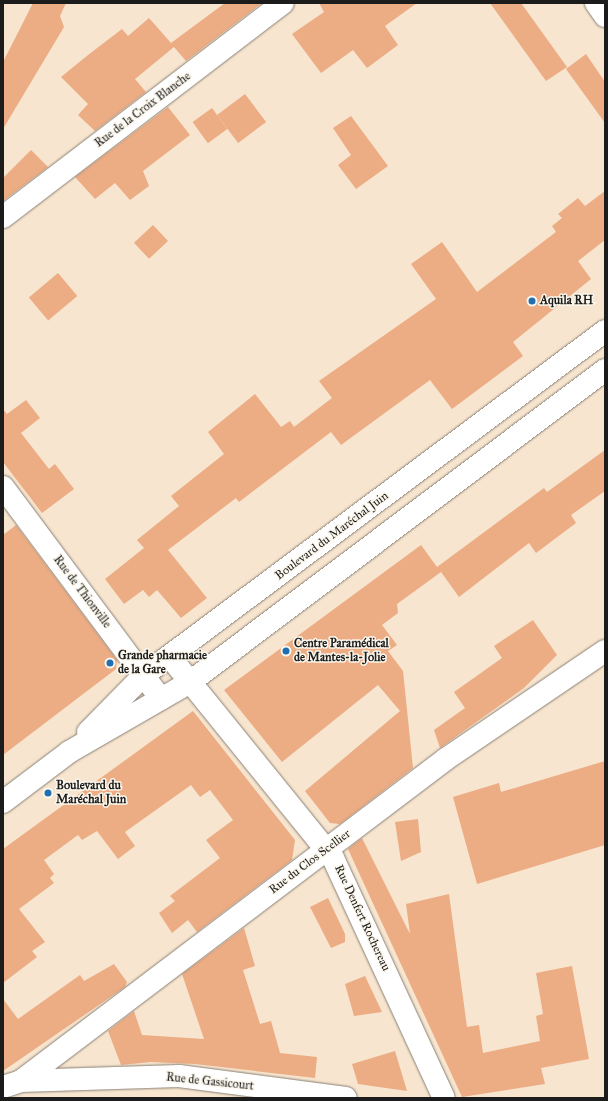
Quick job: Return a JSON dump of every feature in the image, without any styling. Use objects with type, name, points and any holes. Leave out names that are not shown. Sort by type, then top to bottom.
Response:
[{"type":"street","name":"Rue de la Croix Blanche","points":[[3,217],[283,3]]},
{"type":"street","points":[[596,3],[605,16]]},
{"type":"street","name":"Boulevard du Maréchal Juin","points":[[69,752],[144,675],[605,331]]},
{"type":"street","name":"Boulevard du Maréchal Juin","points":[[3,802],[69,752],[190,682],[605,370]]},
{"type":"street","name":"Rue de Thionville","points":[[3,487],[161,699]]},
{"type":"street","name":"Rue du Clos Scellier","points":[[13,1088],[446,759],[605,651]]},
{"type":"street","name":"Rue Denfert Rochereau","points":[[170,657],[327,849],[444,1098]]},
{"type":"street","name":"Rue de Gassicourt","points":[[13,1088],[179,1076],[346,1098]]},
{"type":"building","points":[[33,3],[66,3],[60,16],[64,27],[3,129],[3,62]]},
{"type":"building","points":[[225,3],[262,3],[186,61],[174,47],[135,79],[146,92],[95,131],[78,115],[88,104],[61,77],[122,29],[128,36],[149,18],[171,43]]},
{"type":"building","points":[[319,3],[417,3],[385,26],[398,45],[367,68],[353,50],[321,73],[292,34],[324,12]]},
{"type":"building","points":[[490,3],[521,3],[567,67],[546,81]]},
{"type":"building","points":[[586,54],[605,82],[605,123],[566,69]]},
{"type":"building","points":[[245,94],[266,122],[238,143],[217,115]]},
{"type":"building","points":[[168,107],[190,135],[143,171],[149,186],[130,200],[115,183],[95,199],[75,177]]},
{"type":"building","points":[[212,108],[227,129],[208,143],[193,122]]},
{"type":"building","points":[[351,116],[388,166],[356,189],[338,165],[351,155],[333,128]]},
{"type":"building","points":[[31,150],[48,167],[3,201],[3,178]]},
{"type":"building","points":[[605,191],[605,240],[578,261],[591,279],[513,342],[523,356],[452,409],[430,380],[341,445],[331,432],[239,502],[236,498],[168,550],[207,598],[181,618],[157,590],[149,597],[143,590],[124,604],[105,579],[144,548],[137,540],[179,506],[171,496],[224,454],[208,432],[255,394],[281,427],[290,421],[294,427],[332,398],[319,381],[436,299],[411,264],[442,242],[477,292],[556,232],[552,226],[562,218],[558,214],[578,198],[585,206]]},
{"type":"building","points":[[153,225],[168,241],[149,259],[134,243]]},
{"type":"building","points":[[58,273],[77,296],[48,320],[29,297]]},
{"type":"building","points":[[26,400],[40,418],[21,433],[49,469],[55,464],[74,489],[42,513],[3,462],[3,409],[7,414]]},
{"type":"building","points":[[605,450],[605,491],[571,515],[576,523],[536,553],[529,543],[459,597],[441,572],[397,604],[398,613],[382,625],[397,645],[388,651],[403,671],[413,768],[340,824],[330,823],[305,791],[400,711],[378,685],[282,762],[224,690],[421,545],[437,567],[544,488],[547,492]]},
{"type":"building","points":[[16,525],[117,660],[116,669],[3,755],[3,535]]},
{"type":"building","points":[[533,620],[557,655],[524,688],[440,748],[434,730],[465,708],[454,692],[502,658],[494,646]]},
{"type":"building","points":[[193,711],[295,840],[292,860],[197,932],[188,920],[172,933],[159,913],[175,901],[170,896],[220,858],[206,840],[233,820],[210,790],[200,797],[191,785],[125,832],[135,846],[118,859],[97,831],[82,840],[78,835],[44,860],[54,874],[50,878],[54,883],[19,909],[45,942],[32,951],[37,957],[3,983],[3,849]]},
{"type":"building","points":[[605,761],[605,845],[477,884],[453,797],[499,783],[501,792]]},
{"type":"building","points":[[418,819],[421,852],[401,861],[395,822]]},
{"type":"building","points":[[362,838],[410,934],[406,904],[449,894],[467,1027],[479,1025],[483,1053],[540,1041],[536,1016],[543,1014],[536,973],[572,966],[589,1059],[541,1068],[545,1084],[462,1097],[348,849]]},
{"type":"building","points":[[328,898],[345,934],[345,942],[331,948],[310,907]]},
{"type":"building","points":[[244,928],[255,966],[243,970],[260,1024],[271,1021],[280,1053],[317,1057],[315,1078],[195,1064],[151,1062],[121,1065],[108,1031],[134,1011],[142,1035],[204,1039],[182,974]]},
{"type":"building","points":[[114,964],[127,982],[125,987],[3,1071],[3,999],[18,1019],[80,975],[84,981]]},
{"type":"building","points":[[365,976],[382,1012],[354,1016],[345,984]]},
{"type":"building","points":[[395,1051],[407,1091],[358,1084],[352,1064]]},
{"type":"place","name":"Aquila RH","points":[[532,301]]},
{"type":"place","name":"Centre Paramédical de Mantes-la-Jolie","points":[[286,651]]},
{"type":"place","name":"Grande pharmacie de la Gare","points":[[110,663]]},
{"type":"place","name":"Boulevard du Maréchal Juin","points":[[48,793]]}]
